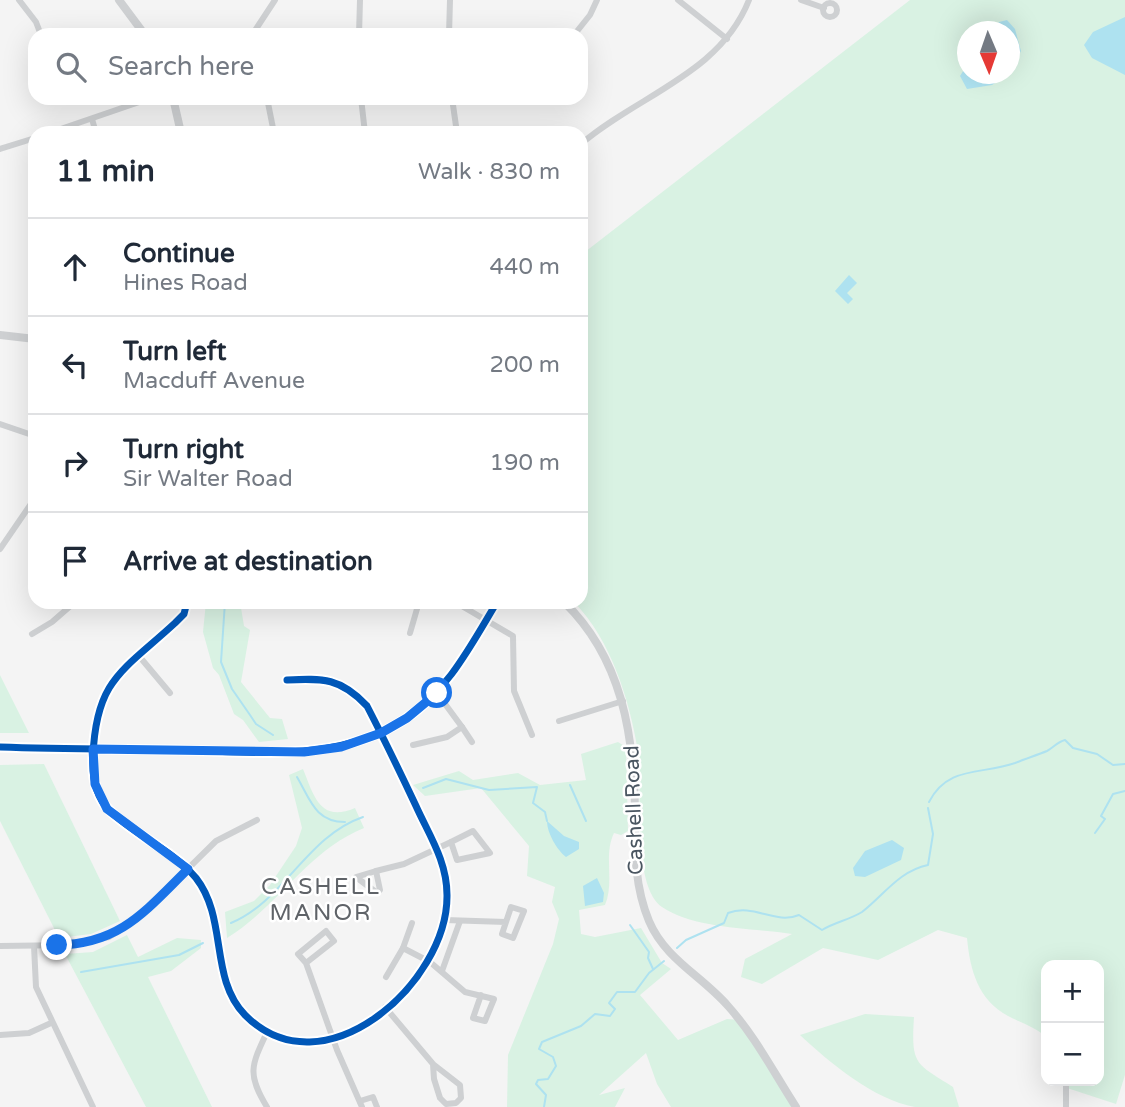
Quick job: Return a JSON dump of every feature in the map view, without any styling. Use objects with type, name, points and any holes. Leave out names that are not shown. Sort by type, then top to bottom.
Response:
[{"type":"street","points":[[19,0],[38,28]]},
{"type":"street","points":[[119,0],[140,28]]},
{"type":"street","points":[[257,28],[275,0]]},
{"type":"street","points":[[359,28],[360,0]]},
{"type":"street","points":[[449,28],[450,0]]},
{"type":"street","points":[[580,28],[597,0]]},
{"type":"street","points":[[678,0],[727,39]]},
{"type":"street","points":[[588,139],[624,111],[694,70],[727,39],[749,0]]},
{"type":"street","points":[[801,0],[824,8]]},
{"type":"street","points":[[70,126],[131,105]]},
{"type":"street","points":[[175,105],[179,126]]},
{"type":"street","points":[[268,105],[273,126]]},
{"type":"street","points":[[362,105],[364,126]]},
{"type":"street","points":[[453,105],[456,126]]},
{"type":"street","points":[[92,119],[94,126]]},
{"type":"street","points":[[0,149],[28,140]]},
{"type":"street","points":[[0,335],[28,338]]},
{"type":"street","points":[[0,424],[28,434]]},
{"type":"street","points":[[0,549],[28,508]]},
{"type":"street","points":[[32,634],[67,609]]},
{"type":"street","points":[[185,609],[175,623],[116,676],[102,697],[94,724],[95,784],[107,809],[188,869],[204,888],[212,906],[223,970],[231,994],[245,1015],[267,1032],[300,1041],[335,1039],[358,1030],[417,979],[430,962],[446,920],[446,877],[437,848],[367,706],[349,689],[324,678],[287,680]]},
{"type":"street","points":[[410,633],[416,609]]},
{"type":"street","points":[[468,609],[513,636],[514,691],[532,735]]},
{"type":"street","points":[[0,747],[304,752],[341,747],[381,733],[407,718],[437,693],[456,669],[492,609]]},
{"type":"street","name":"Cashell Road","points":[[569,609],[603,654],[623,701],[634,761],[637,880],[650,924],[675,959],[726,1003],[740,1020],[796,1107]]},
{"type":"street","points":[[139,656],[170,693]]},
{"type":"street","points":[[437,693],[472,742]]},
{"type":"street","points":[[559,721],[623,701]]},
{"type":"street","points":[[414,745],[447,737],[462,727]]},
{"type":"street","points":[[0,946],[71,945],[109,937],[137,919],[216,841],[257,820]]},
{"type":"street","points":[[376,871],[404,864],[473,831],[489,853],[457,860],[451,842]]},
{"type":"street","points":[[511,907],[524,911],[513,938],[502,934],[506,922],[511,907]]},
{"type":"street","points":[[446,920],[506,922]]},
{"type":"street","points":[[442,971],[460,921]]},
{"type":"street","points":[[386,977],[403,948],[412,923]]},
{"type":"street","points":[[306,963],[334,941],[326,931],[298,954],[306,963],[339,1054],[361,1104],[373,1097],[377,1107]]},
{"type":"street","points":[[34,946],[36,987],[93,1107]]},
{"type":"street","points":[[403,948],[430,962],[466,992],[481,995]]},
{"type":"street","points":[[385,1007],[433,1064],[460,1086],[461,1098],[456,1103],[442,1101],[433,1064]]},
{"type":"street","points":[[0,1035],[30,1033],[51,1023]]},
{"type":"street","points":[[267,1032],[252,1070],[258,1092],[267,1107]]},
{"type":"street","points":[[1066,1086],[1066,1107]]},
{"type":"green space","points":[[910,0],[1125,0],[1125,1075],[1116,1104],[1067,1086],[1104,1086],[1104,960],[1041,960],[1041,1033],[1008,1016],[989,1002],[973,973],[967,938],[938,930],[878,960],[823,948],[762,984],[741,977],[745,959],[792,934],[707,924],[690,920],[662,907],[652,896],[642,858],[638,752],[630,712],[617,672],[598,634],[580,609],[588,609],[588,250]]},
{"type":"green space","points":[[205,609],[241,609],[244,626],[250,630],[241,682],[270,718],[282,719],[288,739],[259,742],[243,720],[234,714],[219,675],[213,668],[203,632]]},
{"type":"green space","points":[[0,675],[29,733],[0,733]]},
{"type":"green space","points":[[618,742],[626,747],[628,831],[621,835],[614,833],[609,851],[608,896],[605,905],[579,910],[581,934],[595,937],[641,928],[662,963],[671,969],[640,995],[678,1040],[727,1019],[740,1020],[796,1107],[671,1107],[657,1084],[646,1053],[599,1095],[625,1088],[615,1107],[507,1107],[508,1055],[553,944],[559,919],[552,902],[555,887],[527,876],[529,846],[481,788],[425,796],[413,785],[459,771],[473,780],[518,773],[540,785],[586,780],[581,754]]},
{"type":"green space","points":[[44,764],[120,921],[91,934],[59,938],[0,821],[0,765]]},
{"type":"green space","points":[[303,769],[320,804],[334,812],[355,808],[364,828],[326,851],[262,911],[227,938],[225,912],[254,901],[270,885],[296,846],[302,828],[289,775]]},
{"type":"green space","points":[[127,935],[138,957],[177,938],[201,940],[201,948],[171,971],[148,977],[212,1107],[146,1107],[65,954],[93,952]]},
{"type":"green space","points":[[865,1014],[914,1017],[913,1045],[918,1061],[930,1073],[953,1087],[959,1107],[915,1107],[884,1097],[838,1068],[800,1035]]},
{"type":"water","points":[[1125,17],[1125,75],[1092,58],[1084,45],[1093,32]]},
{"type":"water","points":[[964,84],[993,84],[992,85],[967,89]]},
{"type":"water","points":[[849,275],[857,283],[847,293],[853,299],[848,304],[835,291]]},
{"type":"water","points":[[547,821],[564,836],[579,842],[579,849],[566,857],[553,841]]},
{"type":"water","points":[[892,840],[904,848],[901,860],[865,877],[855,876],[853,868],[865,851]]},
{"type":"water","points":[[597,878],[604,893],[603,902],[585,906],[583,886]]},
{"type":"waterway","points":[[225,609],[221,662],[232,689],[256,724],[273,735]]},
{"type":"waterway","points":[[929,802],[937,790],[956,777],[1015,763],[1047,751],[1065,740],[1073,748],[1097,754],[1113,765],[1125,764]]},
{"type":"waterway","points":[[297,777],[320,814],[345,822]]},
{"type":"waterway","points":[[423,788],[446,779],[489,790],[537,787],[533,803],[545,812],[547,821]]},
{"type":"waterway","points":[[570,785],[586,821]]},
{"type":"waterway","points":[[1095,833],[1105,819],[1101,816],[1113,794],[1125,791]]},
{"type":"waterway","points":[[677,948],[686,940],[724,923],[728,913],[738,911],[781,917],[799,915],[822,930],[862,912],[900,878],[928,865],[933,834],[928,808]]},
{"type":"waterway","points":[[231,923],[266,900],[326,838],[363,817]]},
{"type":"waterway","points":[[630,925],[649,952],[648,958],[653,969]]},
{"type":"waterway","points":[[81,972],[179,955],[203,943]]},
{"type":"waterway","points":[[544,1107],[546,1095],[536,1084],[538,1080],[548,1079],[556,1066],[553,1057],[539,1049],[542,1042],[581,1026],[595,1014],[610,1016],[615,1009],[609,1003],[617,992],[635,992],[649,973],[664,961]]},
{"type":"cycle path","points":[[185,609],[175,623],[127,666],[107,693],[95,730],[95,784],[100,798],[109,810],[130,828],[176,859],[196,878],[206,894],[212,912],[227,984],[245,1015],[276,1036],[310,1042],[343,1035],[376,1018],[404,992],[427,962],[442,929],[447,895],[444,871],[436,849],[367,706],[349,690],[331,682],[287,680]]},
{"type":"cycle path","points":[[0,747],[294,752],[352,743],[405,719],[434,695],[468,651],[493,609]]},
{"type":"district","name":"CASHELL MANOR","points":[[321,900]]},
{"type":"route","points":[[57,945],[71,945],[109,937],[137,919],[188,869],[107,809],[95,784],[93,749],[304,752],[341,747],[381,733],[407,718],[437,693]]}]
